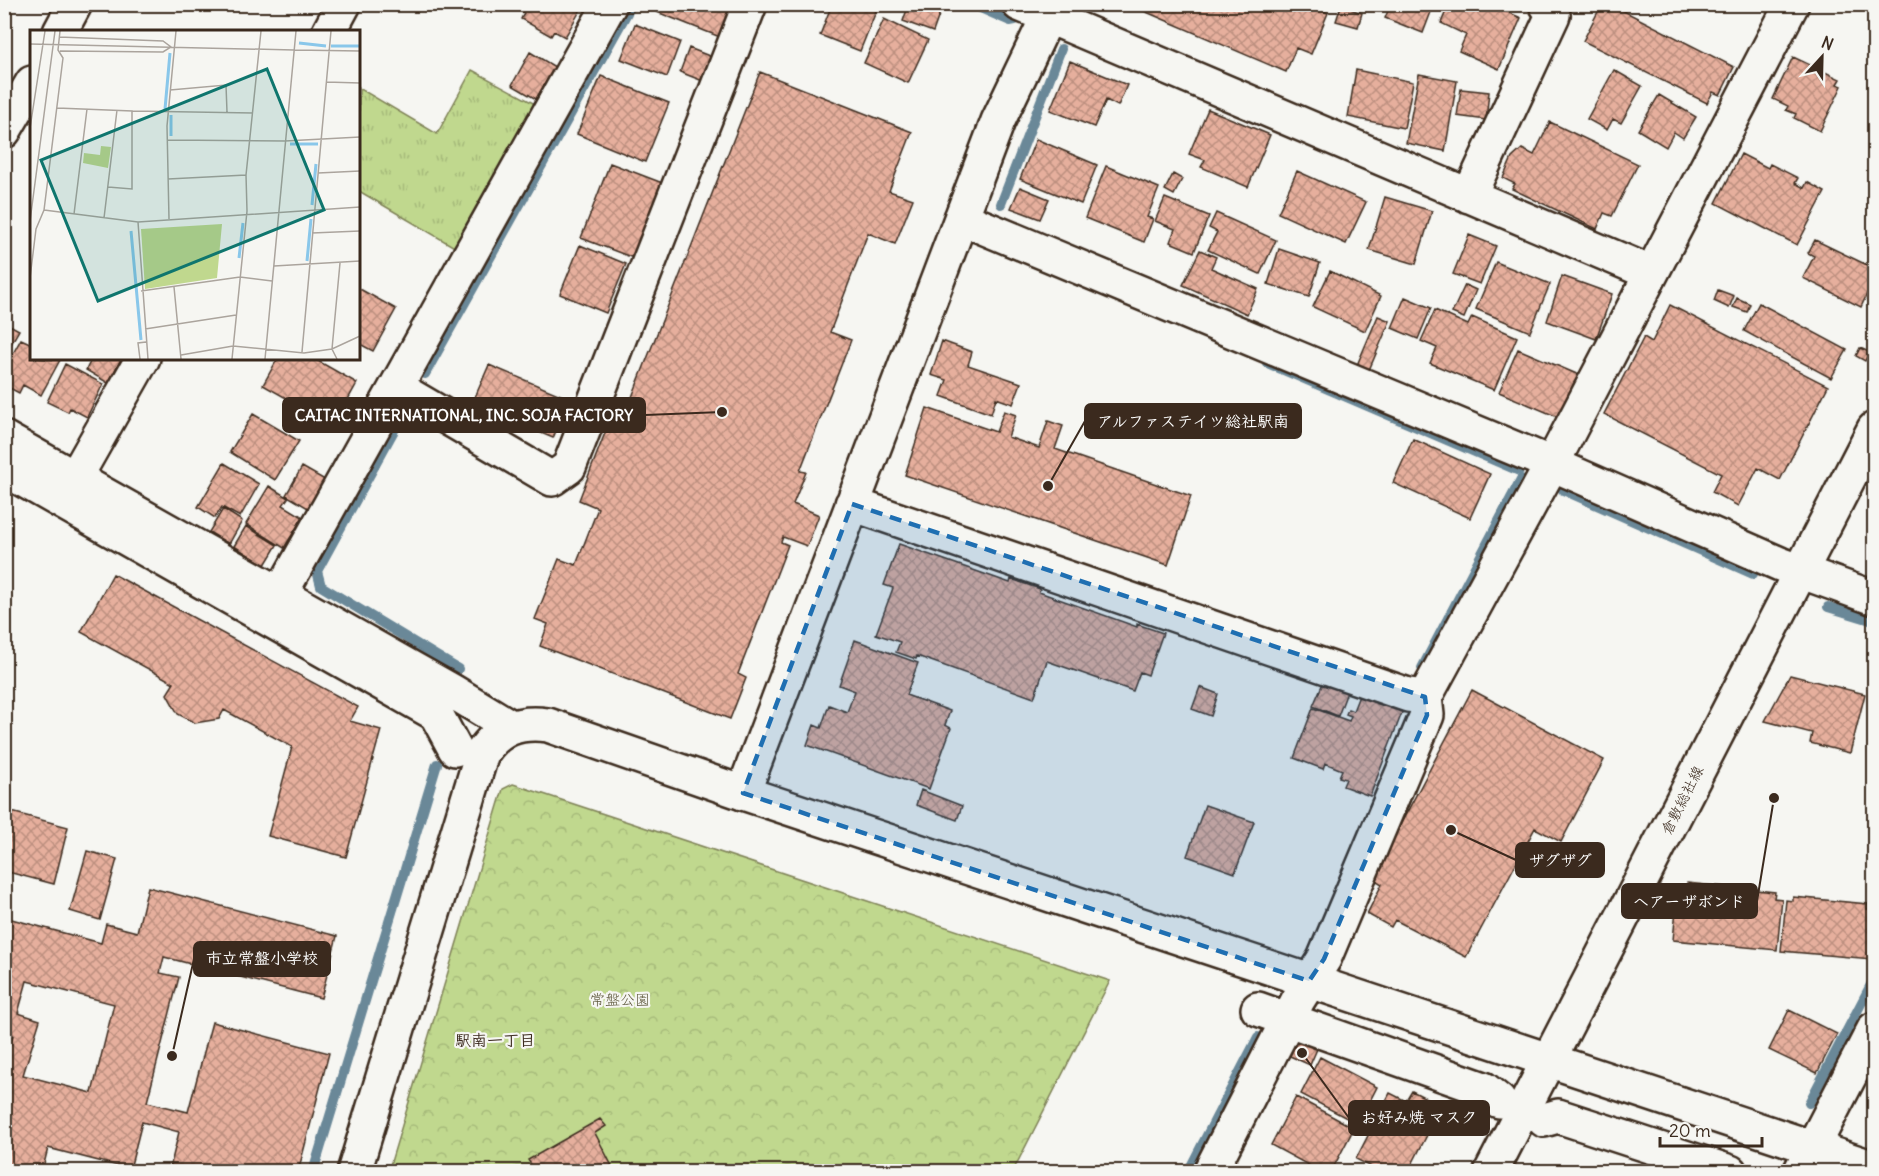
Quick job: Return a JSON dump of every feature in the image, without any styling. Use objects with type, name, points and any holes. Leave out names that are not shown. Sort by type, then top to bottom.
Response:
[{"type":"street","points":[[61,30],[75,4]]},
{"type":"street","points":[[330,30],[344,4]]},
{"type":"street","points":[[281,594],[610,4]]},
{"type":"street","points":[[397,388],[552,479],[568,467],[750,4]]},
{"type":"street","points":[[1469,196],[1552,15],[1546,4]]},
{"type":"street","points":[[1210,1172],[1273,1015],[1309,981],[1324,959],[1426,715],[1425,697],[1552,464],[1792,4]]},
{"type":"street","points":[[743,794],[1041,9],[1651,273]]},
{"type":"street","points":[[4,131],[30,86]]},
{"type":"street","points":[[961,218],[1552,464],[1800,572],[1875,598]]},
{"type":"street","points":[[75,478],[142,360]]},
{"type":"street","name":"倉敷総社線","points":[[1491,1172],[1875,429]]},
{"type":"street","points":[[4,438],[511,727]]},
{"type":"street","points":[[4,469],[436,714],[455,749]]},
{"type":"street","points":[[852,504],[1408,695],[1425,697]]},
{"type":"street","points":[[354,1172],[482,753],[492,738],[511,727],[534,723],[548,725],[743,794],[1548,1059],[1806,1159],[1875,1168]]},
{"type":"street","points":[[1273,1015],[1484,1089],[1498,1101]]},
{"type":"street","points":[[1806,1159],[1875,1029]]},
{"type":"street","points":[[1544,1120],[1558,1116],[1730,1172]]},
{"type":"highlighted area","points":[[852,504],[1425,697],[1427,715],[1324,959],[1309,981],[743,793]]},
{"type":"green space","points":[[472,70],[537,105],[456,248],[360,192],[360,89],[437,134]]},
{"type":"green space","name":"常盤公園","points":[[513,784],[1110,981],[1013,1171],[388,1172],[503,789]]},
{"type":"building","points":[[584,4],[565,37],[554,31],[551,36],[521,19],[524,13],[509,5]]},
{"type":"building","points":[[655,4],[734,4],[720,37],[652,10]]},
{"type":"building","points":[[832,4],[879,4],[860,51],[820,35]]},
{"type":"building","points":[[909,4],[943,4],[933,32],[903,21]]},
{"type":"building","points":[[1308,4],[1328,13],[1311,54],[1296,48],[1286,72],[1130,5]]},
{"type":"building","points":[[1387,4],[1434,4],[1423,33],[1385,18],[1390,6]]},
{"type":"building","points":[[1449,4],[1489,4],[1521,18],[1499,69],[1459,51],[1466,35],[1441,23]]},
{"type":"building","points":[[1602,4],[1610,4],[1734,67],[1720,95],[1713,92],[1707,103],[1583,41]]},
{"type":"building","points":[[1341,6],[1362,13],[1358,27],[1336,21]]},
{"type":"building","points":[[884,19],[928,40],[908,83],[864,63]]},
{"type":"building","points":[[635,24],[680,42],[667,77],[621,59]]},
{"type":"building","points":[[689,48],[717,59],[708,83],[680,72]]},
{"type":"building","points":[[530,52],[555,67],[536,99],[512,85]]},
{"type":"building","points":[[1793,57],[1840,79],[1837,84],[1842,86],[1820,131],[1794,118],[1796,114],[1786,110],[1788,106],[1773,99]]},
{"type":"building","points":[[1070,61],[1127,85],[1118,106],[1106,100],[1094,127],[1050,110]]},
{"type":"building","points":[[1356,70],[1413,82],[1404,128],[1348,117]]},
{"type":"building","points":[[1614,70],[1642,86],[1621,123],[1613,119],[1607,130],[1587,119]]},
{"type":"building","points":[[760,72],[912,132],[889,191],[913,199],[895,244],[868,233],[830,332],[851,340],[800,471],[806,472],[793,504],[819,515],[807,546],[783,537],[781,542],[788,545],[738,674],[746,678],[730,719],[540,646],[548,624],[535,619],[559,559],[576,565],[598,508],[579,500],[610,420],[621,425]]},
{"type":"building","points":[[1419,74],[1457,81],[1445,151],[1406,143]]},
{"type":"building","points":[[601,76],[669,103],[645,162],[577,134]]},
{"type":"building","points":[[1461,89],[1489,92],[1486,120],[1457,116]]},
{"type":"building","points":[[1659,95],[1696,117],[1683,138],[1674,132],[1666,147],[1638,130]]},
{"type":"building","points":[[1208,109],[1270,135],[1248,187],[1201,167],[1205,160],[1189,154]]},
{"type":"building","points":[[1550,122],[1638,164],[1612,216],[1604,213],[1597,229],[1512,189],[1515,184],[1503,178],[1512,158],[1522,149],[1534,155]]},
{"type":"building","points":[[1036,139],[1097,165],[1081,204],[1020,179]]},
{"type":"building","points":[[1741,154],[1768,168],[1770,164],[1798,178],[1795,183],[1804,188],[1807,182],[1825,192],[1797,245],[1716,203]]},
{"type":"building","points":[[610,163],[665,184],[636,259],[581,238]]},
{"type":"building","points":[[1106,166],[1159,188],[1147,217],[1153,219],[1144,242],[1085,218]]},
{"type":"building","points":[[1297,171],[1366,202],[1346,244],[1278,213]]},
{"type":"building","points":[[1173,174],[1182,179],[1174,195],[1165,190]]},
{"type":"building","points":[[1020,187],[1049,199],[1040,219],[1011,208]]},
{"type":"building","points":[[1385,197],[1432,211],[1416,264],[1369,250]]},
{"type":"building","points":[[1165,198],[1209,216],[1194,252],[1170,242],[1175,229],[1155,221]]},
{"type":"building","points":[[1216,213],[1276,240],[1260,274],[1208,250],[1217,232],[1209,228]]},
{"type":"building","points":[[1469,235],[1496,246],[1480,284],[1453,274]]},
{"type":"building","points":[[1815,240],[1869,266],[1871,263],[1874,265],[1874,297],[1867,294],[1861,307],[1803,278],[1814,256],[1808,253]]},
{"type":"building","points":[[580,245],[626,264],[606,313],[560,294]]},
{"type":"building","points":[[1279,249],[1320,263],[1309,297],[1268,284]]},
{"type":"building","points":[[1200,250],[1216,257],[1211,268],[1258,289],[1247,314],[1183,285]]},
{"type":"building","points":[[1496,262],[1550,284],[1530,332],[1476,309]]},
{"type":"building","points":[[1330,271],[1381,296],[1365,331],[1313,307]]},
{"type":"building","points":[[1562,276],[1612,294],[1596,339],[1547,321]]},
{"type":"building","points":[[1465,285],[1476,290],[1464,318],[1452,313]]},
{"type":"building","points":[[360,289],[396,309],[373,351],[360,344]]},
{"type":"building","points":[[1718,290],[1734,296],[1729,308],[1714,301]]},
{"type":"building","points":[[1405,297],[1431,308],[1418,339],[1392,328]]},
{"type":"building","points":[[1737,298],[1750,304],[1747,312],[1733,307]]},
{"type":"building","points":[[1759,303],[1847,350],[1831,378],[1744,331]]},
{"type":"building","points":[[1670,305],[1828,386],[1780,480],[1758,468],[1738,506],[1712,492],[1721,474],[1604,414],[1644,337],[1652,342]]},
{"type":"building","points":[[1435,310],[1468,325],[1472,317],[1517,337],[1494,390],[1430,363],[1437,348],[1421,341]]},
{"type":"building","points":[[1378,316],[1390,321],[1369,370],[1357,365]]},
{"type":"building","points":[[4,322],[19,330],[4,356]]},
{"type":"building","points":[[21,339],[30,343],[30,360],[60,360],[41,395],[23,385],[19,393],[4,385],[4,370]]},
{"type":"building","points":[[942,341],[972,352],[968,365],[1021,383],[1013,404],[996,398],[991,414],[941,396],[947,380],[931,375]]},
{"type":"building","points":[[1860,348],[1869,352],[1865,361],[1856,356]]},
{"type":"building","points":[[1518,349],[1579,375],[1560,418],[1499,392]]},
{"type":"building","points":[[91,360],[120,360],[108,383],[86,370]]},
{"type":"building","points":[[277,360],[317,360],[357,383],[334,425],[263,385]]},
{"type":"building","points":[[65,364],[103,384],[87,417],[70,408],[68,412],[47,402]]},
{"type":"building","points":[[489,365],[570,399],[553,438],[472,404]]},
{"type":"building","points":[[927,408],[996,432],[1004,411],[1016,415],[1008,437],[1039,448],[1048,421],[1063,426],[1055,449],[1191,496],[1168,565],[905,475]]},
{"type":"building","points":[[253,414],[299,441],[275,480],[230,452]]},
{"type":"building","points":[[1413,439],[1490,474],[1470,518],[1393,483]]},
{"type":"building","points":[[224,463],[259,484],[240,517],[222,507],[215,518],[198,507]]},
{"type":"building","points":[[302,467],[325,480],[308,508],[286,495]]},
{"type":"building","points":[[269,486],[288,498],[283,505],[303,517],[284,548],[246,524]]},
{"type":"building","points":[[223,509],[242,521],[229,544],[209,532]]},
{"type":"building","points":[[246,526],[277,545],[265,565],[234,546]]},
{"type":"building","points":[[899,544],[1010,583],[1011,579],[1040,589],[1039,592],[1137,627],[1137,624],[1163,633],[1148,675],[1140,672],[1133,691],[1047,661],[1034,698],[917,656],[916,659],[896,652],[900,642],[876,634],[893,588],[884,585]]},
{"type":"building","points":[[113,574],[358,707],[350,721],[381,730],[346,857],[268,836],[292,747],[224,710],[219,719],[195,723],[178,714],[167,694],[174,683],[81,632]]},
{"type":"building","points":[[855,640],[918,663],[906,695],[950,711],[945,725],[951,728],[929,789],[807,745],[814,725],[821,728],[829,705],[847,712],[855,691],[839,685]]},
{"type":"building","points":[[1790,675],[1865,694],[1850,753],[1810,743],[1812,733],[1765,721]]},
{"type":"building","points":[[1323,683],[1347,692],[1338,716],[1313,706]]},
{"type":"building","points":[[1200,687],[1218,694],[1211,716],[1192,709]]},
{"type":"building","points":[[1472,690],[1604,760],[1561,842],[1535,828],[1466,957],[1395,920],[1391,927],[1367,914],[1382,884],[1372,878]]},
{"type":"building","points":[[1360,693],[1403,710],[1370,796],[1343,786],[1346,779],[1339,777],[1342,770],[1325,763],[1323,769],[1294,758],[1313,708],[1349,721],[1351,716],[1346,714],[1348,709],[1353,711]]},
{"type":"building","points":[[921,790],[962,806],[957,820],[916,805]]},
{"type":"building","points":[[1205,805],[1254,822],[1235,873],[1187,856]]},
{"type":"building","points":[[4,810],[68,827],[54,884],[4,871]]},
{"type":"building","points":[[87,851],[117,859],[100,920],[70,911]]},
{"type":"building","points":[[1687,883],[1775,892],[1774,898],[1782,899],[1777,950],[1673,940],[1678,889],[1686,889]]},
{"type":"building","points":[[148,887],[337,936],[321,998],[164,957],[160,973],[179,977],[147,1102],[188,1112],[212,1022],[329,1053],[298,1172],[169,1172],[179,1132],[142,1122],[130,1169],[48,1148],[42,1172],[4,1172],[4,1065],[13,1035],[4,1033],[4,917],[101,943],[106,924],[137,932]],"holes":[[[27,981],[114,1004],[92,1093],[23,1075],[40,1020],[18,1013]]]},
{"type":"building","points":[[1793,897],[1868,904],[1867,909],[1874,910],[1872,959],[1781,951],[1786,900],[1793,901]]},
{"type":"building","points":[[1789,1010],[1837,1034],[1817,1073],[1769,1050]]},
{"type":"building","points":[[1297,1040],[1317,1049],[1310,1065],[1290,1056]]},
{"type":"building","points":[[1320,1057],[1377,1087],[1358,1124],[1301,1094]]},
{"type":"building","points":[[1412,1091],[1442,1106],[1408,1172],[1381,1172],[1356,1159],[1390,1093],[1406,1101]]},
{"type":"building","points":[[1296,1097],[1354,1128],[1331,1172],[1321,1172],[1271,1145]]},
{"type":"building","points":[[600,1119],[606,1126],[595,1133],[615,1172],[536,1172],[528,1160]]},
{"type":"waterway","points":[[425,374],[632,4]]},
{"type":"waterway","points":[[971,4],[1010,21],[1015,20]]},
{"type":"waterway","points":[[1001,204],[1061,49]]},
{"type":"waterway","points":[[1267,363],[1519,471]]},
{"type":"waterway","points":[[398,423],[317,571],[321,586],[458,669]]},
{"type":"waterway","points":[[1422,668],[1521,479]]},
{"type":"waterway","points":[[1563,490],[1753,574]]},
{"type":"waterway","points":[[1828,607],[1874,621]]},
{"type":"waterway","points":[[313,1172],[437,764]]},
{"type":"waterway","points":[[1809,1103],[1874,979]]},
{"type":"waterway","points":[[1188,1172],[1258,1037]]},
{"type":"place","name":"CAITAC INTERNATIONAL, INC. SOJA FACTORY","points":[[722,412]]},
{"type":"place","name":"アルファステイツ総社駅南","points":[[1048,486]]},
{"type":"place","name":"ヘアーザボンド","points":[[1774,798]]},
{"type":"place","name":"ザグザグ","points":[[1451,830]]},
{"type":"place","name":"お好み焼 マスク","points":[[1302,1053]]},
{"type":"place","name":"市立常盤小学校","points":[[172,1056]]},
{"type":"district","name":"駅南一丁目","points":[[495,1040]]}]
